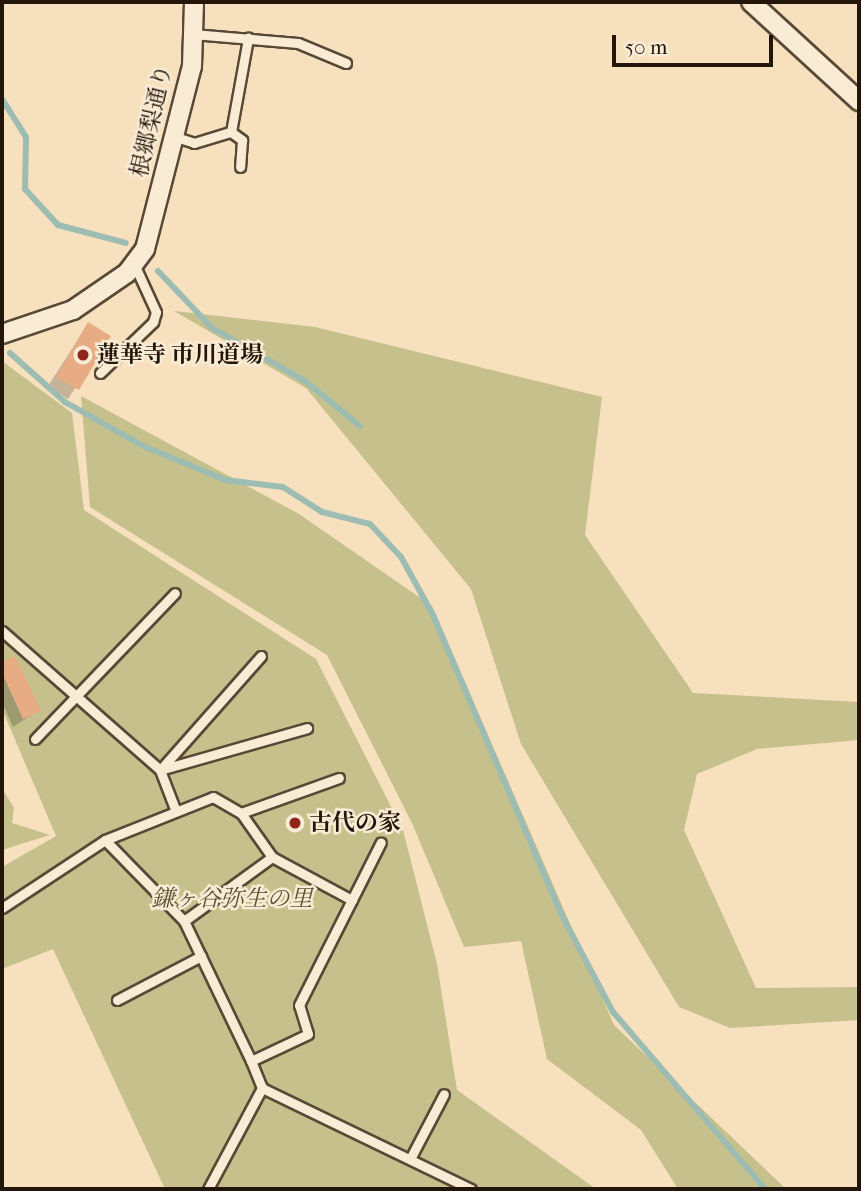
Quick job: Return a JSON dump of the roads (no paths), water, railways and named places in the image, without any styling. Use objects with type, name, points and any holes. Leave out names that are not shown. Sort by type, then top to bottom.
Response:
[{"type":"street","name":"根郷梨通り","points":[[131,269],[145,249],[192,65],[194,2]]},
{"type":"street","points":[[751,2],[859,101]]},
{"type":"street","points":[[2,334],[73,310],[131,269]]},
{"type":"lane","points":[[193,34],[298,43],[346,64]]},
{"type":"lane","points":[[231,132],[248,38]]},
{"type":"lane","points":[[173,136],[194,143],[231,132]]},
{"type":"lane","points":[[231,132],[242,140],[240,167]]},
{"type":"lane","points":[[100,373],[153,322],[156,312],[131,269]]},
{"type":"lane","points":[[35,739],[176,593]]},
{"type":"lane","points":[[2,631],[160,770],[175,808]]},
{"type":"lane","points":[[160,770],[261,656]]},
{"type":"lane","points":[[160,770],[307,727]]},
{"type":"lane","points":[[241,813],[339,778]]},
{"type":"lane","points":[[2,908],[105,840],[175,808],[213,797],[241,813],[272,857],[352,900]]},
{"type":"lane","points":[[105,840],[184,920],[262,1088],[471,1189]]},
{"type":"lane","points":[[251,1061],[308,1034],[299,1005],[381,842]]},
{"type":"lane","points":[[184,920],[272,857]]},
{"type":"lane","points":[[117,1000],[201,956]]},
{"type":"lane","points":[[208,1189],[262,1088]]},
{"type":"lane","points":[[410,1159],[444,1094]]},
{"type":"waterway","points":[[2,99],[26,137],[25,189],[58,225],[126,243]]},
{"type":"waterway","points":[[158,271],[212,328],[305,381],[360,426]]},
{"type":"waterway","points":[[10,353],[65,402],[143,446],[226,480],[283,487],[322,512],[370,524],[401,557],[433,615],[560,912],[613,1012],[765,1189]]},
{"type":"place","name":"蓮華寺 市川道場","points":[[83,355]]},
{"type":"place","name":"古代の家","points":[[295,823]]},
{"type":"park label","name":"鎌ヶ谷弥生の里","points":[[232,899]]}]
